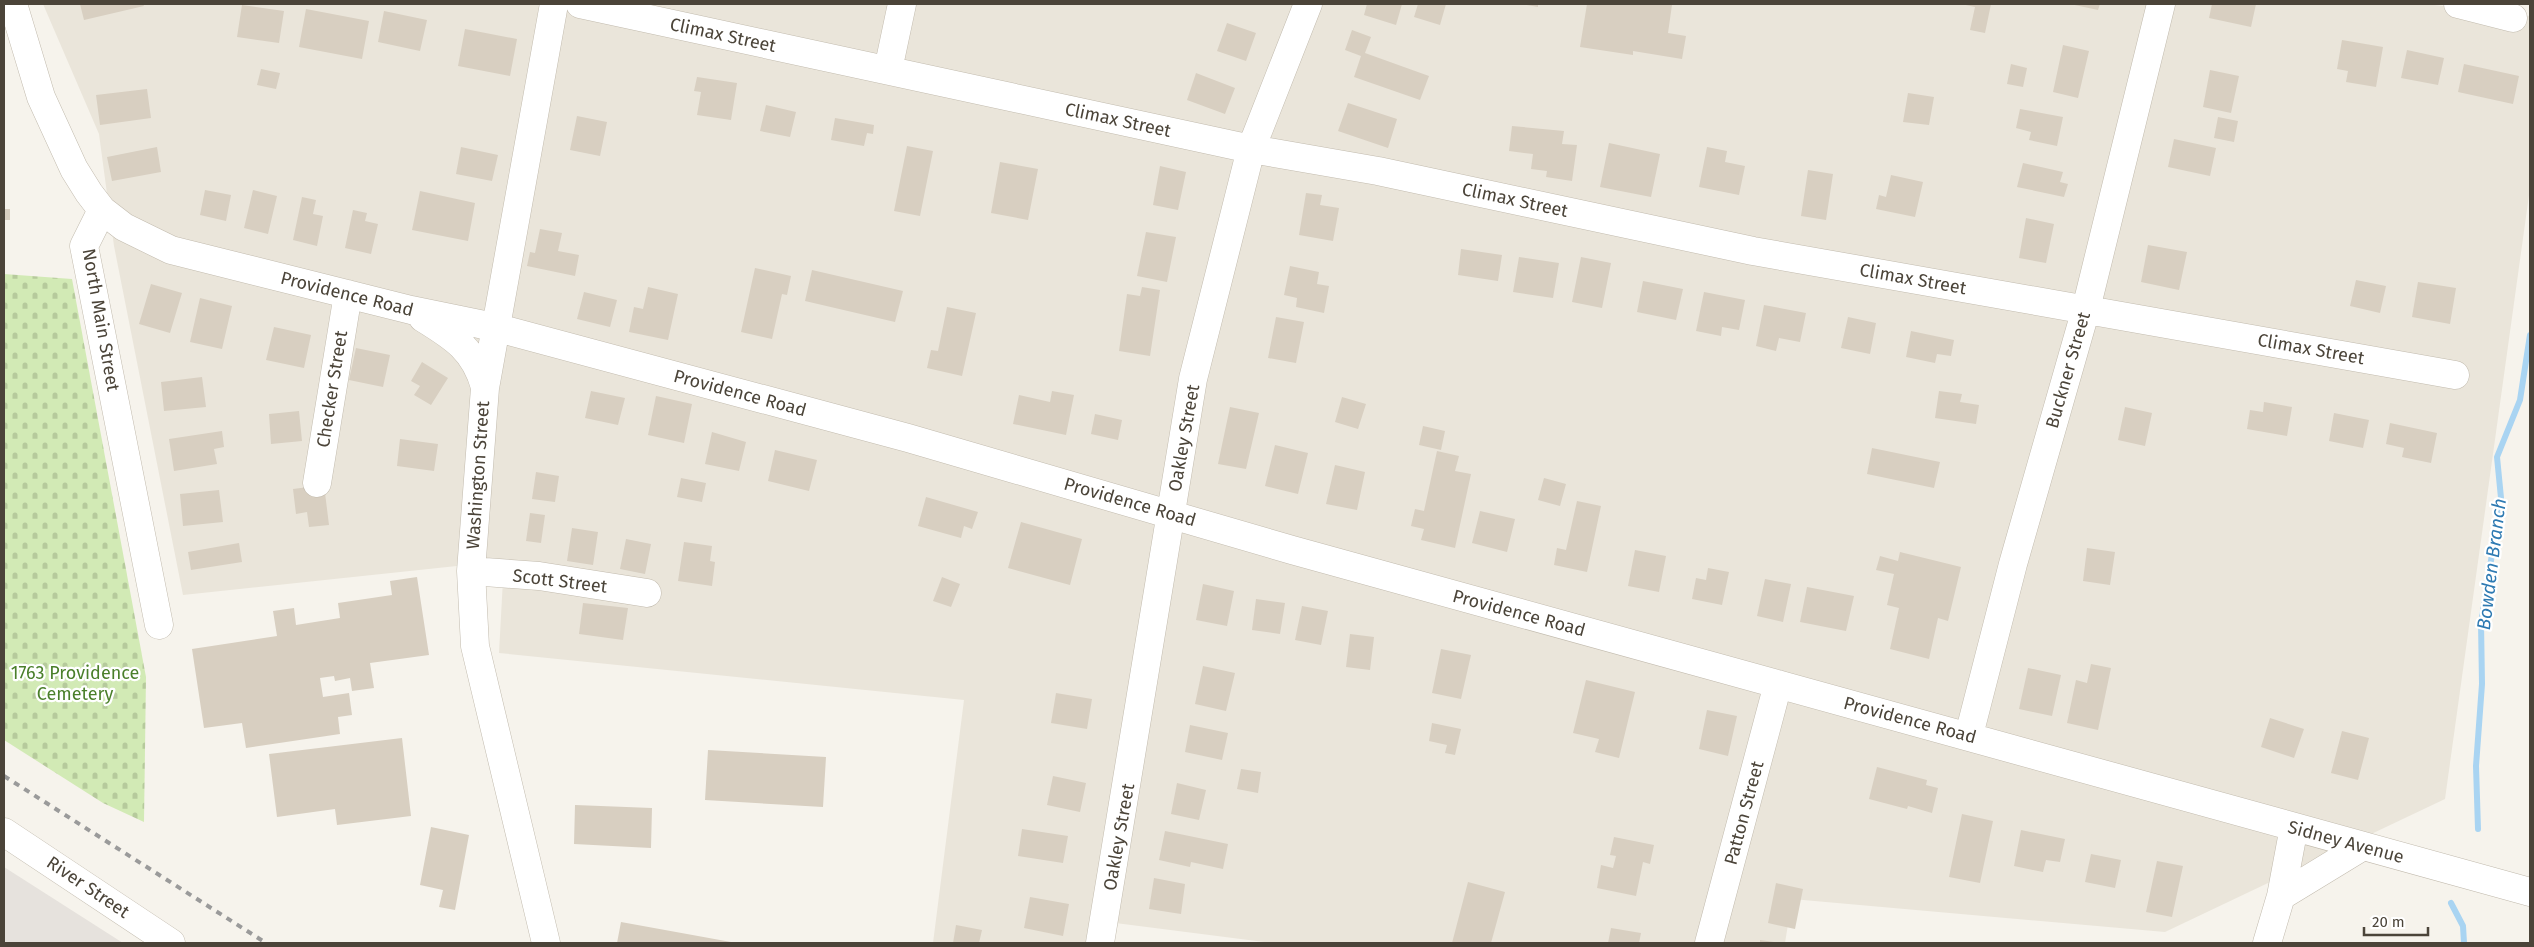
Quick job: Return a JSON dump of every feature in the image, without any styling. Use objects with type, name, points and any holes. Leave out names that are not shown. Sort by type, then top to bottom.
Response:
[{"type":"street","points":[[13,4],[41,97],[74,169],[102,210]]},
{"type":"street","name":"Washington Street","points":[[546,943],[475,646],[472,572],[485,388],[494,326],[554,4]]},
{"type":"street","name":"Climax Street","points":[[580,4],[1251,149],[1378,171],[1752,251],[2455,375]]},
{"type":"street","points":[[888,70],[902,4]]},
{"type":"street","name":"Oakley Street","points":[[1100,943],[1193,379],[1251,149],[1308,4]]},
{"type":"street","name":"Buckner Street","points":[[1969,735],[2016,555],[2086,309],[2161,4]]},
{"type":"street","points":[[2458,4],[2513,18]]},
{"type":"street","name":"Providence Road","points":[[102,210],[124,228],[172,250],[411,310],[494,326],[908,438],[1292,550],[1969,735],[2162,791]]},
{"type":"street","name":"North Main Street","points":[[102,210],[84,246],[159,625]]},
{"type":"street","name":"Checker Street","points":[[317,483],[348,294]]},
{"type":"street","points":[[411,310],[464,346],[475,360],[485,388]]},
{"type":"street","name":"Scott Street","points":[[472,572],[539,576],[648,593]]},
{"type":"street","name":"Patton Street","points":[[1709,943],[1778,684]]},
{"type":"street","name":"Sidney Avenue","points":[[2162,791],[2530,892]]},
{"type":"street","points":[[2267,943],[2281,896],[2294,827]]},
{"type":"street","name":"River Street","points":[[4,832],[171,943]]},
{"type":"street","points":[[2281,896],[2363,846]]},
{"type":"shaded area","points":[[43,4],[2426,4],[2530,16],[2530,188],[2445,799],[2165,932],[1792,899],[1785,943],[1272,943],[1092,920],[1088,943],[933,943],[964,700],[499,653],[504,561],[183,595],[114,246],[99,134]]},
{"type":"shaded area","points":[[4,867],[123,943],[4,943]]},
{"type":"green space","name":"1763 Providence Cemetery","points":[[4,274],[72,279],[146,677],[144,822],[103,803],[4,740]]},
{"type":"building","points":[[80,4],[143,4],[144,6],[84,20]]},
{"type":"building","points":[[1367,4],[1402,4],[1396,25],[1364,15]]},
{"type":"building","points":[[1418,4],[1446,4],[1440,25],[1414,17]]},
{"type":"building","points":[[1522,4],[1538,4],[1538,7]]},
{"type":"building","points":[[1587,4],[1672,5],[1668,33],[1686,36],[1682,59],[1633,51],[1633,55],[1580,47]]},
{"type":"building","points":[[1961,4],[1991,4],[1985,33],[1970,30],[1975,7]]},
{"type":"building","points":[[2070,4],[2100,4],[2098,10]]},
{"type":"building","points":[[2212,4],[2256,4],[2251,27],[2209,18]]},
{"type":"building","points":[[242,5],[284,11],[279,43],[237,37]]},
{"type":"building","points":[[306,9],[369,21],[362,59],[299,47]]},
{"type":"building","points":[[384,11],[427,20],[420,51],[378,42]]},
{"type":"building","points":[[1227,23],[1256,33],[1246,61],[1217,51]]},
{"type":"building","points":[[465,29],[517,39],[510,76],[458,66]]},
{"type":"building","points":[[1352,30],[1371,37],[1365,53],[1429,76],[1420,100],[1354,77],[1361,56],[1345,50]]},
{"type":"building","points":[[2342,40],[2383,47],[2376,87],[2346,82],[2348,71],[2337,69]]},
{"type":"building","points":[[2063,45],[2089,51],[2078,98],[2053,92]]},
{"type":"building","points":[[2407,50],[2444,58],[2438,85],[2401,78]]},
{"type":"building","points":[[2011,64],[2027,68],[2023,87],[2007,84]]},
{"type":"building","points":[[2464,64],[2519,76],[2513,104],[2458,92]]},
{"type":"building","points":[[261,69],[280,73],[276,89],[257,85]]},
{"type":"building","points":[[2210,70],[2239,76],[2231,113],[2203,107]]},
{"type":"building","points":[[1196,73],[1235,88],[1225,114],[1187,100]]},
{"type":"building","points":[[697,77],[737,83],[731,120],[697,115],[701,92],[694,91]]},
{"type":"building","points":[[147,89],[151,118],[100,125],[96,95]]},
{"type":"building","points":[[1908,93],[1934,97],[1929,125],[1903,122]]},
{"type":"building","points":[[1348,103],[1397,119],[1388,148],[1338,131]]},
{"type":"building","points":[[766,105],[796,112],[790,137],[760,131]]},
{"type":"building","points":[[2020,109],[2063,117],[2057,146],[2029,140],[2031,132],[2016,128]]},
{"type":"building","points":[[577,116],[607,122],[600,156],[570,150]]},
{"type":"building","points":[[2218,117],[2238,121],[2234,142],[2214,138]]},
{"type":"building","points":[[835,118],[874,125],[873,134],[867,133],[864,146],[831,140]]},
{"type":"building","points":[[1512,126],[1564,131],[1562,144],[1577,145],[1572,181],[1546,177],[1547,171],[1531,169],[1533,154],[1509,151]]},
{"type":"building","points":[[2174,139],[2216,148],[2210,176],[2168,167]]},
{"type":"building","points":[[1609,143],[1660,154],[1651,197],[1600,187]]},
{"type":"building","points":[[907,146],[933,151],[920,216],[894,211]]},
{"type":"building","points":[[157,147],[161,172],[112,181],[107,157]]},
{"type":"building","points":[[461,147],[498,155],[492,181],[456,174]]},
{"type":"building","points":[[1707,147],[1727,151],[1725,162],[1745,166],[1739,195],[1699,187]]},
{"type":"building","points":[[1000,162],[1038,169],[1028,220],[991,213]]},
{"type":"building","points":[[2023,163],[2063,172],[2060,182],[2068,184],[2064,197],[2017,187]]},
{"type":"building","points":[[1160,166],[1186,172],[1178,210],[1153,205]]},
{"type":"building","points":[[1808,170],[1833,174],[1826,220],[1801,216]]},
{"type":"building","points":[[1891,175],[1923,182],[1915,217],[1876,209],[1879,195],[1886,197]]},
{"type":"building","points":[[205,190],[231,195],[226,221],[200,215]]},
{"type":"building","points":[[253,190],[277,196],[268,234],[244,228]]},
{"type":"building","points":[[420,191],[475,203],[468,241],[412,230]]},
{"type":"building","points":[[1306,193],[1322,195],[1320,205],[1339,208],[1333,241],[1299,235]]},
{"type":"building","points":[[302,197],[316,200],[313,214],[323,216],[317,246],[293,240]]},
{"type":"building","points":[[4,209],[10,209],[10,220],[4,220]]},
{"type":"building","points":[[353,210],[367,213],[365,221],[378,224],[371,254],[345,248]]},
{"type":"building","points":[[2026,218],[2054,224],[2046,263],[2019,258]]},
{"type":"building","points":[[540,229],[562,233],[558,251],[579,255],[575,276],[527,266],[530,252],[535,253]]},
{"type":"building","points":[[1146,232],[1176,237],[1167,282],[1137,276]]},
{"type":"building","points":[[2148,245],[2187,252],[2179,290],[2141,282]]},
{"type":"building","points":[[1461,249],[1502,255],[1498,281],[1458,275]]},
{"type":"building","points":[[1519,257],[1559,263],[1553,298],[1513,292]]},
{"type":"building","points":[[1581,257],[1611,263],[1602,308],[1572,302]]},
{"type":"building","points":[[1290,266],[1319,272],[1317,284],[1329,286],[1324,313],[1296,307],[1297,298],[1284,295]]},
{"type":"building","points":[[755,268],[791,276],[787,295],[782,294],[772,339],[741,332]]},
{"type":"building","points":[[812,270],[903,291],[895,322],[805,301]]},
{"type":"building","points":[[2356,280],[2386,286],[2380,313],[2350,306]]},
{"type":"building","points":[[1643,281],[1683,289],[1676,320],[1637,312]]},
{"type":"building","points":[[2418,282],[2456,288],[2450,324],[2412,317]]},
{"type":"building","points":[[151,284],[182,293],[170,333],[139,324]]},
{"type":"building","points":[[648,287],[678,294],[668,340],[629,332],[634,307],[643,309]]},
{"type":"building","points":[[1142,287],[1160,290],[1150,356],[1119,351],[1127,294],[1140,296]]},
{"type":"building","points":[[584,292],[617,300],[610,327],[577,319]]},
{"type":"building","points":[[1704,292],[1745,300],[1739,330],[1722,327],[1721,336],[1696,331]]},
{"type":"building","points":[[200,298],[232,306],[222,349],[190,342]]},
{"type":"building","points":[[1764,305],[1806,313],[1800,342],[1779,338],[1776,351],[1756,346]]},
{"type":"building","points":[[947,307],[976,313],[962,376],[927,368],[931,350],[938,351]]},
{"type":"building","points":[[1276,317],[1304,322],[1296,363],[1268,358]]},
{"type":"building","points":[[1848,317],[1876,323],[1870,354],[1841,348]]},
{"type":"building","points":[[274,327],[311,335],[304,368],[266,360]]},
{"type":"building","points":[[1911,331],[1954,340],[1951,356],[1937,354],[1935,363],[1906,357]]},
{"type":"building","points":[[356,348],[390,355],[383,387],[349,380]]},
{"type":"building","points":[[422,362],[448,378],[431,405],[414,395],[420,386],[411,381]]},
{"type":"building","points":[[202,377],[206,407],[164,411],[161,382]]},
{"type":"building","points":[[591,391],[625,398],[618,425],[585,418]]},
{"type":"building","points":[[1052,391],[1074,395],[1066,435],[1013,424],[1019,395],[1050,402]]},
{"type":"building","points":[[1939,391],[1962,394],[1960,402],[1979,405],[1976,424],[1935,418]]},
{"type":"building","points":[[656,396],[692,404],[684,443],[648,435]]},
{"type":"building","points":[[1342,397],[1366,404],[1358,429],[1335,422]]},
{"type":"building","points":[[2264,402],[2292,407],[2287,436],[2247,429],[2250,410],[2263,412]]},
{"type":"building","points":[[1230,407],[1259,413],[1246,469],[1218,464]]},
{"type":"building","points":[[2125,407],[2152,413],[2145,446],[2118,440]]},
{"type":"building","points":[[299,411],[302,441],[271,444],[269,414]]},
{"type":"building","points":[[2334,413],[2369,420],[2363,448],[2329,441]]},
{"type":"building","points":[[1095,414],[1122,420],[1118,440],[1091,434]]},
{"type":"building","points":[[2390,423],[2437,433],[2431,463],[2402,457],[2404,448],[2386,444]]},
{"type":"building","points":[[1423,426],[1445,431],[1441,450],[1419,445]]},
{"type":"building","points":[[222,431],[224,447],[214,449],[217,464],[174,471],[169,439]]},
{"type":"building","points":[[712,432],[746,442],[739,471],[705,464]]},
{"type":"building","points":[[400,439],[438,444],[434,471],[397,466]]},
{"type":"building","points":[[1275,445],[1308,453],[1298,494],[1265,486]]},
{"type":"building","points":[[1872,448],[1940,462],[1934,488],[1867,474]]},
{"type":"building","points":[[775,450],[817,460],[809,491],[768,481]]},
{"type":"building","points":[[1437,451],[1459,456],[1455,471],[1471,474],[1455,548],[1421,540],[1424,529],[1411,526],[1415,509],[1424,511]]},
{"type":"building","points":[[1335,465],[1365,472],[1357,510],[1326,504]]},
{"type":"building","points":[[536,472],[559,476],[555,502],[532,499]]},
{"type":"building","points":[[681,478],[706,483],[702,502],[677,497]]},
{"type":"building","points":[[1544,478],[1566,484],[1560,506],[1538,500]]},
{"type":"building","points":[[324,485],[329,525],[309,527],[307,512],[296,514],[293,489]]},
{"type":"building","points":[[219,490],[223,522],[183,526],[180,494]]},
{"type":"building","points":[[926,497],[978,512],[972,529],[964,526],[961,538],[918,526]]},
{"type":"building","points":[[1577,501],[1601,506],[1587,572],[1554,565],[1557,548],[1566,550]]},
{"type":"building","points":[[1480,511],[1515,519],[1507,552],[1472,543]]},
{"type":"building","points":[[530,513],[545,515],[541,543],[526,541]]},
{"type":"building","points":[[1021,522],[1082,539],[1070,585],[1008,568]]},
{"type":"building","points":[[572,528],[598,532],[593,565],[567,561]]},
{"type":"building","points":[[626,539],[651,544],[645,574],[620,569]]},
{"type":"building","points":[[684,542],[712,546],[710,561],[715,562],[712,586],[678,581]]},
{"type":"building","points":[[239,543],[242,562],[191,570],[188,552]]},
{"type":"building","points":[[2087,548],[2115,552],[2110,585],[2083,581]]},
{"type":"building","points":[[1635,550],[1666,556],[1659,592],[1628,586]]},
{"type":"building","points":[[1900,552],[1961,567],[1948,621],[1938,618],[1929,659],[1890,649],[1899,608],[1887,605],[1894,574],[1876,570],[1880,556],[1898,561]]},
{"type":"building","points":[[1708,568],[1729,572],[1722,605],[1692,599],[1696,578],[1706,580]]},
{"type":"building","points":[[417,577],[429,655],[370,663],[374,688],[352,691],[350,678],[335,681],[334,676],[320,678],[323,697],[349,693],[352,715],[338,717],[340,734],[246,748],[242,723],[204,728],[192,649],[277,636],[273,611],[294,608],[296,625],[340,618],[338,603],[392,595],[390,581]]},
{"type":"building","points":[[942,577],[960,584],[951,607],[933,601]]},
{"type":"building","points":[[1765,579],[1791,584],[1783,622],[1757,616]]},
{"type":"building","points":[[1203,584],[1234,591],[1227,626],[1196,620]]},
{"type":"building","points":[[1807,587],[1854,596],[1846,631],[1800,622]]},
{"type":"building","points":[[1256,599],[1285,603],[1280,634],[1252,630]]},
{"type":"building","points":[[583,603],[628,608],[623,640],[579,634]]},
{"type":"building","points":[[1302,606],[1328,611],[1321,645],[1295,640]]},
{"type":"building","points":[[1350,634],[1374,637],[1370,670],[1346,667]]},
{"type":"building","points":[[1441,649],[1471,655],[1461,699],[1432,693]]},
{"type":"building","points":[[2091,664],[2111,668],[2098,730],[2067,723],[2076,680],[2087,683]]},
{"type":"building","points":[[1203,666],[1235,673],[1226,711],[1195,704]]},
{"type":"building","points":[[2028,668],[2061,675],[2052,716],[2019,709]]},
{"type":"building","points":[[1586,680],[1635,692],[1619,758],[1595,752],[1599,739],[1573,733]]},
{"type":"building","points":[[1056,693],[1092,699],[1087,729],[1051,723]]},
{"type":"building","points":[[1707,710],[1737,716],[1728,756],[1699,749]]},
{"type":"building","points":[[2270,718],[2304,729],[2294,758],[2261,747]]},
{"type":"building","points":[[1432,723],[1461,729],[1455,755],[1445,753],[1447,745],[1429,741]]},
{"type":"building","points":[[1190,725],[1228,733],[1222,760],[1185,752]]},
{"type":"building","points":[[2342,731],[2369,738],[2358,780],[2331,773]]},
{"type":"building","points":[[402,738],[411,816],[337,825],[335,809],[277,817],[269,754]]},
{"type":"building","points":[[708,750],[826,757],[823,807],[705,800]]},
{"type":"building","points":[[1877,767],[1927,780],[1926,785],[1938,788],[1932,813],[1908,806],[1907,809],[1869,799]]},
{"type":"building","points":[[1241,769],[1261,772],[1258,793],[1237,789]]},
{"type":"building","points":[[1053,776],[1086,783],[1080,812],[1047,805]]},
{"type":"building","points":[[1177,783],[1206,790],[1199,820],[1171,814]]},
{"type":"building","points":[[575,805],[652,808],[651,848],[574,844]]},
{"type":"building","points":[[1962,814],[1993,821],[1980,883],[1949,877]]},
{"type":"building","points":[[431,827],[469,835],[455,910],[439,907],[443,890],[420,885]]},
{"type":"building","points":[[1022,829],[1068,836],[1063,863],[1018,856]]},
{"type":"building","points":[[2021,830],[2065,839],[2060,862],[2046,860],[2043,872],[2014,866]]},
{"type":"building","points":[[1165,831],[1228,844],[1223,869],[1191,862],[1190,867],[1159,860]]},
{"type":"building","points":[[1614,837],[1654,845],[1650,864],[1643,862],[1636,896],[1597,888],[1601,865],[1613,868],[1616,856],[1610,855]]},
{"type":"building","points":[[2091,854],[2121,860],[2115,888],[2085,882]]},
{"type":"building","points":[[2157,861],[2183,866],[2172,917],[2146,912]]},
{"type":"building","points":[[1154,878],[1185,884],[1181,914],[1149,909]]},
{"type":"building","points":[[1468,882],[1505,892],[1491,943],[1452,943]]},
{"type":"building","points":[[1776,883],[1803,889],[1795,929],[1768,923]]},
{"type":"building","points":[[1030,897],[1069,904],[1063,936],[1024,928]]},
{"type":"building","points":[[621,922],[731,942],[731,943],[617,943]]},
{"type":"building","points":[[956,925],[982,930],[979,943],[953,943]]},
{"type":"building","points":[[1611,928],[1641,933],[1639,943],[1608,943]]},
{"type":"building","points":[[1760,940],[1774,942],[1774,943],[1760,943]]},
{"type":"waterway","name":"Bowden Branch","points":[[2478,829],[2476,766],[2482,684],[2481,623],[2501,498],[2497,457],[2520,400],[2530,335]]},
{"type":"waterway","name":"Bowden Branch","points":[[2451,903],[2463,926],[2464,943]]},
{"type":"railway","points":[[4,776],[266,943]]}]
